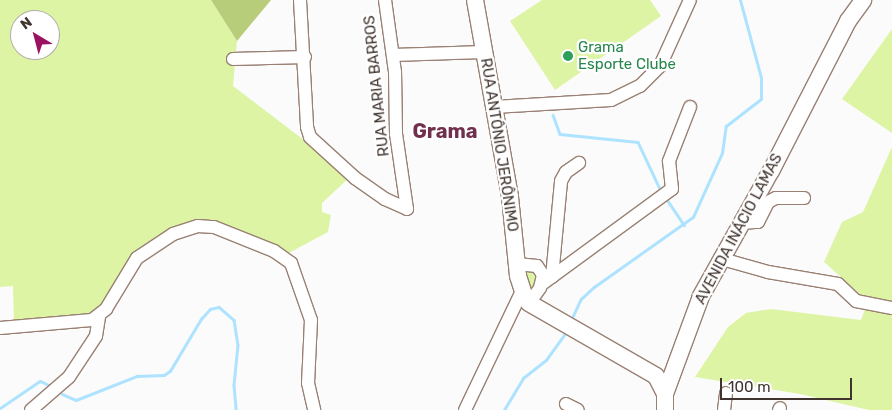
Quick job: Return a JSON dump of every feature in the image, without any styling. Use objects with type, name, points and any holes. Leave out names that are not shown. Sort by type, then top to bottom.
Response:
[{"type":"main road","name":"RUA ANTÔNIO JERÔNIMO","points":[[475,0],[494,107],[517,264],[525,297]]},
{"type":"main road","name":"AVENIDA INÁCIO LAMAS","points":[[665,402],[701,296],[816,81],[863,0]]},
{"type":"main road","points":[[525,297],[568,326],[656,376],[665,402]]},
{"type":"street","name":"RUA MARIA BARROS","points":[[300,0],[305,57],[306,127],[310,137],[355,178],[385,199],[407,208],[396,134],[393,55],[385,0]]},
{"type":"street","points":[[494,107],[610,100],[640,86],[660,66],[690,0]]},
{"type":"street","points":[[393,55],[484,52]]},
{"type":"street","points":[[233,59],[305,57]]},
{"type":"street","points":[[465,410],[525,297],[672,189],[669,161],[690,107]]},
{"type":"street","points":[[547,281],[561,181],[566,172],[579,162]]},
{"type":"street","points":[[742,222],[751,225],[758,222],[768,202],[776,198],[804,198]]},
{"type":"street","points":[[31,410],[69,377],[96,336],[99,316],[137,258],[173,234],[198,226],[214,227],[283,256],[291,263],[311,320],[308,383],[314,410]]},
{"type":"street","points":[[722,259],[768,272],[838,284],[856,301],[892,308]]},
{"type":"street","points":[[517,264],[540,269],[547,281]]},
{"type":"street","points":[[0,328],[81,322],[99,316]]},
{"type":"street","points":[[724,410],[726,393]]},
{"type":"green space","points":[[0,0],[211,0],[237,41],[233,86],[351,176],[322,203],[322,212],[331,215],[328,232],[285,255],[200,222],[161,236],[134,251],[102,312],[14,326],[13,286],[0,287]]},
{"type":"green space","points":[[211,0],[271,0],[237,41]]},
{"type":"green space","name":"Grama Esporte Clube","points":[[542,0],[650,0],[661,16],[555,90],[510,21]]},
{"type":"green space","points":[[892,29],[892,133],[842,99]]},
{"type":"green space","points":[[892,147],[892,410],[869,410],[800,394],[695,377],[728,327],[746,313],[771,309],[861,320],[868,301],[824,262],[842,222],[863,212]]},
{"type":"green space","points":[[523,271],[533,273],[537,282],[529,293]]},
{"type":"waterway","points":[[571,320],[581,299],[594,287],[693,217],[722,153],[726,126],[761,99],[761,78],[740,0]]},
{"type":"waterway","points":[[553,115],[560,134],[638,142],[661,191]]},
{"type":"waterway","points":[[668,201],[684,225]]},
{"type":"waterway","points":[[62,394],[76,400],[137,376],[164,375],[170,371],[201,319],[210,309],[219,307],[234,320],[238,345],[234,385],[236,410]]},
{"type":"waterway","points":[[504,410],[523,378],[546,360],[566,332]]},
{"type":"waterway","points":[[0,408],[40,381],[49,385]]},
{"type":"place","name":"Grama Esporte Clube","points":[[568,56]]},
{"type":"district","name":"Grama","points":[[445,131]]}]
